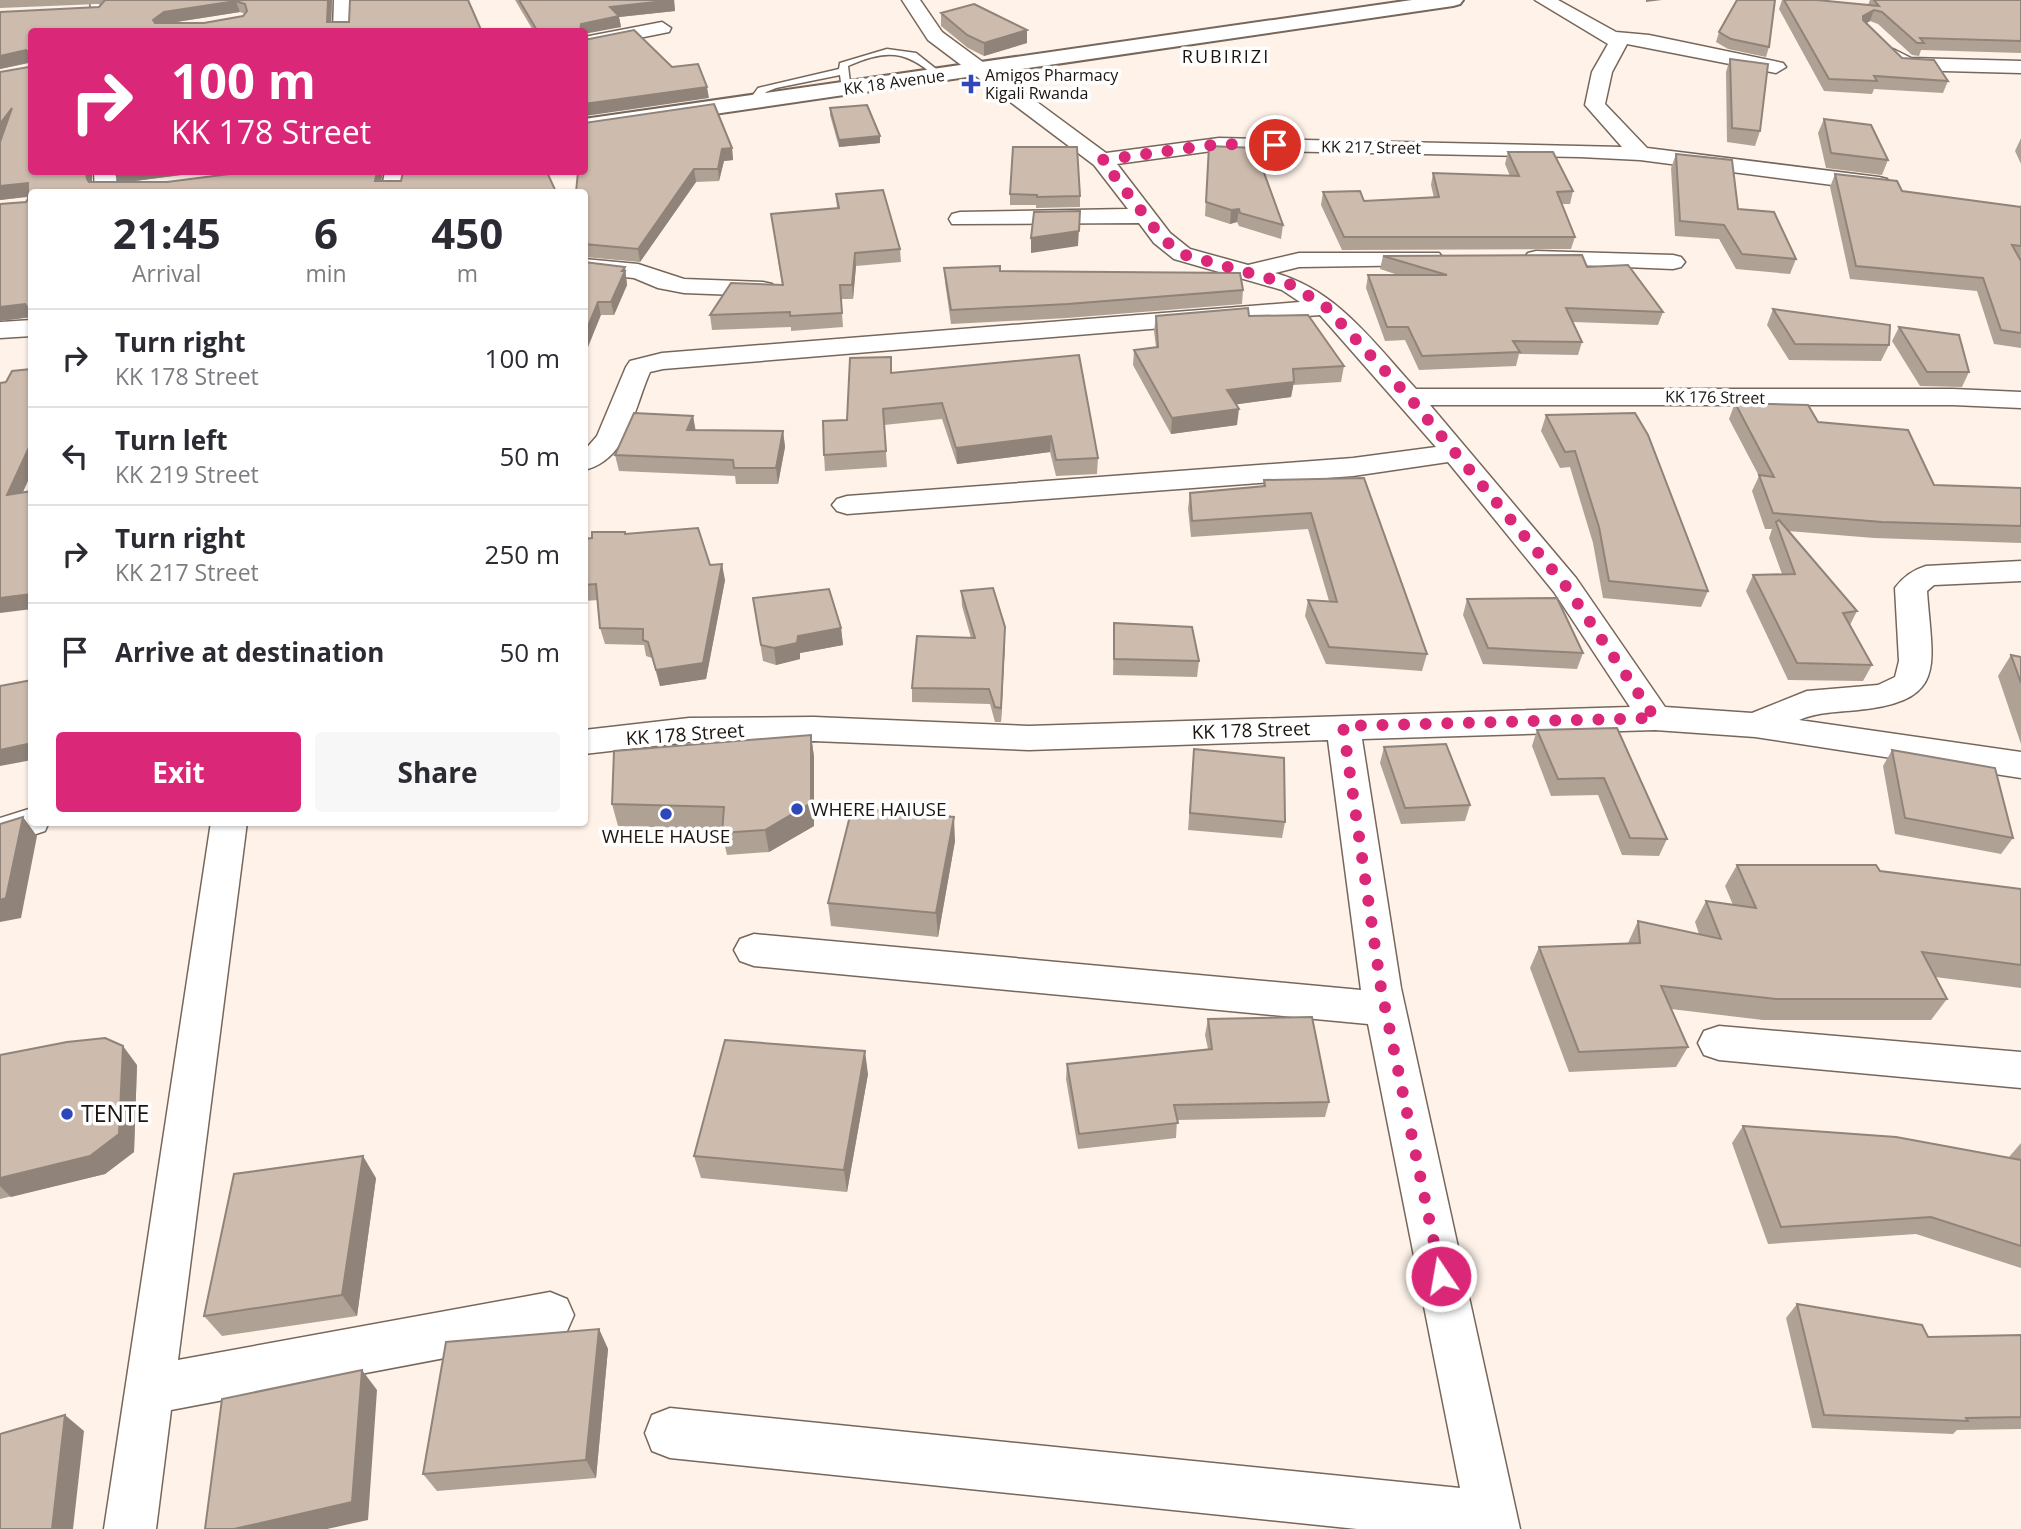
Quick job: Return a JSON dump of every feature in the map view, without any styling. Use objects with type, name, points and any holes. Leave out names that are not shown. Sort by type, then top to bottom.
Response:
[{"type":"main road","name":"KK 18 Avenue","points":[[588,126],[753,102],[846,80],[940,76],[1453,0]]},
{"type":"street","points":[[342,28],[343,0]]},
{"type":"street","points":[[911,0],[935,36],[983,69],[1102,160],[1162,238],[1182,254],[1292,285],[1326,307],[1409,397],[1565,585],[1655,718]]},
{"type":"street","points":[[1544,0],[1618,43],[1603,67],[1596,88],[1595,105],[1640,153]]},
{"type":"street","points":[[94,8],[97,28]]},
{"type":"street","points":[[588,42],[662,28]]},
{"type":"street","points":[[1611,37],[1649,41],[1776,67]]},
{"type":"street","points":[[1877,38],[1906,64],[2021,66]]},
{"type":"street","name":"KK 217 Street","points":[[1102,160],[1219,144],[1640,153],[1889,185]]},
{"type":"street","points":[[960,219],[1144,216]]},
{"type":"street","points":[[1247,273],[1299,260],[1455,258]]},
{"type":"street","points":[[1507,258],[1673,262]]},
{"type":"street","points":[[588,267],[638,271],[667,284],[762,289]]},
{"type":"street","points":[[588,461],[606,448],[639,367],[662,361],[1326,307]]},
{"type":"street","points":[[0,330],[28,328]]},
{"type":"street","name":"KK 176 Street","points":[[1409,397],[1953,397],[2021,400]]},
{"type":"street","points":[[847,505],[1353,467],[1456,453]]},
{"type":"street","name":"KK 178 Street","points":[[588,742],[689,730],[814,729],[1029,738],[1655,718],[1755,725],[1807,704],[1884,696],[1910,683],[1915,661],[1911,588],[1926,576],[2021,571]]},
{"type":"street","points":[[1755,725],[2021,765]]},
{"type":"street","points":[[670,1433],[1493,1523],[1385,1009],[1343,726]]},
{"type":"street","points":[[0,832],[28,822]]},
{"type":"street","points":[[130,1529],[228,826]]},
{"type":"street","points":[[754,950],[1385,1009]]},
{"type":"street","points":[[1719,1043],[2021,1070]]},
{"type":"street","points":[[149,1390],[550,1315]]},
{"type":"lane","points":[[846,80],[843,65],[856,59],[893,51],[916,56],[940,76]]},
{"type":"building","points":[[105,0],[328,0],[327,22],[349,22],[350,0],[468,0],[480,28],[28,28],[28,52],[26,50],[0,56],[0,12],[99,7]],"holes":[[[236,1],[245,4],[247,11],[243,16],[204,23],[155,23],[153,20],[164,12]]]},
{"type":"building","points":[[519,0],[674,0],[610,7],[619,16],[581,24],[580,28],[536,28]]},
{"type":"building","points":[[1737,0],[1775,0],[1769,47],[1731,39],[1719,32]]},
{"type":"building","points":[[1784,0],[1879,6],[1874,0],[2021,0],[2021,41],[1920,38],[1924,43],[1917,43],[1882,12],[1874,10],[1863,16],[1863,20],[1902,58],[1934,60],[1948,81],[1874,76],[1877,81],[1829,79]]},
{"type":"building","points":[[974,4],[1027,30],[984,43],[967,35],[941,13]]},
{"type":"building","points":[[634,30],[672,67],[698,64],[707,87],[588,103],[588,39]]},
{"type":"building","points":[[1730,59],[1768,64],[1760,131],[1732,128]]},
{"type":"building","points":[[28,67],[28,175],[86,175],[89,182],[167,182],[222,175],[376,175],[375,181],[401,181],[402,175],[548,175],[555,189],[28,189],[28,183],[0,186],[0,142],[12,108],[0,124],[0,72]]},
{"type":"building","points":[[714,104],[732,148],[722,149],[718,169],[694,169],[638,249],[588,244],[588,189],[576,189],[578,175],[588,175],[588,122]]},
{"type":"building","points":[[867,105],[880,136],[839,140],[830,108]]},
{"type":"building","points":[[1824,119],[1871,125],[1888,160],[1831,153]]},
{"type":"building","points":[[1209,146],[1255,148],[1283,225],[1240,213],[1239,209],[1231,210],[1206,202]]},
{"type":"building","points":[[1013,147],[1077,147],[1080,196],[1037,197],[1010,194]]},
{"type":"building","points":[[1508,152],[1553,152],[1573,191],[1557,192],[1575,237],[1344,237],[1323,192],[1360,191],[1364,201],[1439,197],[1433,173],[1519,176]]},
{"type":"building","points":[[1676,154],[1732,160],[1738,209],[1774,212],[1796,259],[1742,254],[1724,225],[1680,221]]},
{"type":"building","points":[[1835,174],[1897,181],[1902,191],[2021,207],[2021,246],[2012,245],[2021,261],[2021,333],[2001,330],[1983,278],[1856,266]]},
{"type":"building","points":[[883,190],[900,249],[855,253],[852,285],[840,285],[842,313],[790,316],[790,312],[710,315],[731,283],[783,285],[771,214],[839,208],[836,194]]},
{"type":"building","points":[[28,199],[28,308],[25,304],[0,307],[0,204],[26,202]]},
{"type":"building","points":[[1080,211],[1079,231],[1031,238],[1034,212]]},
{"type":"building","points":[[1582,255],[1587,267],[1628,265],[1663,312],[1566,308],[1582,342],[1513,341],[1520,352],[1422,356],[1408,327],[1387,327],[1368,275],[1447,275],[1383,256]]},
{"type":"building","points":[[588,262],[625,267],[611,302],[598,302],[588,326]]},
{"type":"building","points":[[1000,266],[1000,271],[1240,273],[1243,290],[951,310],[944,268]]},
{"type":"building","points":[[1248,308],[1249,316],[1308,315],[1344,366],[1293,369],[1294,382],[1227,390],[1239,409],[1172,418],[1134,350],[1158,347],[1156,316]]},
{"type":"building","points":[[1773,309],[1890,325],[1889,345],[1795,344]]},
{"type":"building","points":[[1899,327],[1959,335],[1969,372],[1927,372]]},
{"type":"building","points":[[1079,355],[1098,458],[1056,460],[1051,436],[956,448],[942,403],[883,409],[886,451],[824,455],[823,421],[847,420],[850,358],[891,357],[891,373]]},
{"type":"building","points":[[28,369],[28,450],[7,495],[28,492],[28,594],[0,598],[0,383],[6,382],[12,371]]},
{"type":"building","points":[[1735,403],[1808,405],[1818,422],[1908,430],[1934,485],[2021,488],[2021,526],[1882,522],[1773,513],[1759,475],[1774,477]]},
{"type":"building","points":[[634,413],[693,416],[687,430],[783,431],[776,468],[734,468],[733,460],[615,455]]},
{"type":"building","points":[[1635,413],[1648,435],[1708,591],[1609,581],[1599,527],[1575,451],[1565,452],[1546,415]]},
{"type":"building","points":[[1364,478],[1427,654],[1329,647],[1308,600],[1337,602],[1311,513],[1192,521],[1190,493],[1265,486],[1264,480]]},
{"type":"building","points":[[1779,520],[1857,611],[1843,613],[1872,665],[1797,663],[1753,575],[1795,574],[1776,522]]},
{"type":"building","points":[[698,528],[710,565],[722,564],[703,663],[656,670],[648,642],[643,640],[643,629],[600,628],[596,584],[588,585],[588,538],[592,538],[592,532],[625,534]]},
{"type":"building","points":[[993,588],[1005,627],[1001,708],[995,707],[989,689],[912,688],[917,636],[975,638],[961,591]]},
{"type":"building","points":[[829,589],[841,628],[798,636],[797,643],[774,648],[761,645],[753,598]]},
{"type":"building","points":[[1557,598],[1583,653],[1488,648],[1467,599]]},
{"type":"building","points":[[1114,623],[1192,627],[1199,661],[1114,659]]},
{"type":"building","points":[[2011,655],[2021,657],[2021,683]]},
{"type":"building","points":[[28,681],[28,744],[0,750],[0,686]]},
{"type":"building","points":[[1617,728],[1667,839],[1630,838],[1604,778],[1558,779],[1537,730]]},
{"type":"building","points":[[811,735],[811,803],[765,830],[722,833],[724,807],[612,804],[614,751]]},
{"type":"building","points":[[1446,744],[1470,805],[1405,808],[1384,747]]},
{"type":"building","points":[[1194,749],[1284,758],[1285,822],[1190,813]]},
{"type":"building","points":[[1892,750],[1995,768],[2013,838],[1905,818]]},
{"type":"building","points":[[852,808],[954,817],[936,913],[828,903]]},
{"type":"building","points":[[23,817],[6,898],[0,900],[0,824]]},
{"type":"building","points":[[1737,865],[1876,865],[1880,871],[2021,889],[2021,965],[1922,952],[1947,999],[1776,999],[1661,986],[1688,1047],[1579,1052],[1539,947],[1640,943],[1638,921],[1721,939],[1706,901],[1756,908]]},
{"type":"building","points":[[1312,1017],[1329,1102],[1174,1105],[1178,1123],[1079,1134],[1067,1064],[1212,1049],[1208,1019]]},
{"type":"building","name":"TENTE","points":[[105,1038],[123,1046],[119,1134],[90,1156],[0,1178],[0,1055],[67,1042]]},
{"type":"building","points":[[725,1040],[865,1051],[844,1170],[694,1156]]},
{"type":"building","points":[[1743,1126],[1896,1137],[2021,1160],[2021,1246],[1931,1217],[1781,1227]]},
{"type":"building","points":[[363,1156],[342,1295],[204,1316],[234,1174]]},
{"type":"building","points":[[1797,1304],[1922,1325],[1928,1337],[2021,1335],[2021,1417],[1966,1418],[1968,1421],[1824,1415]]},
{"type":"building","points":[[599,1329],[586,1460],[423,1474],[446,1342]]},
{"type":"building","points":[[362,1370],[352,1502],[234,1529],[205,1529],[222,1399]]},
{"type":"building","points":[[65,1415],[52,1529],[0,1529],[0,1434]]},
{"type":"place","name":"Amigos Pharmacy Kigali Rwanda","points":[[971,84]]},
{"type":"place","name":"WHERE HAIUSE","points":[[797,809]]},
{"type":"place","name":"WHELE HAUSE","points":[[666,814]]},
{"type":"place","name":"TENTE","points":[[67,1114]]},
{"type":"district","name":"RUBIRIZI","points":[[1226,57]]},
{"type":"route","points":[[1275,145],[1219,144],[1102,160],[1162,238],[1182,254],[1292,285],[1326,307],[1409,397],[1565,585],[1655,718],[1343,726],[1381,988],[1441,1276]]}]
